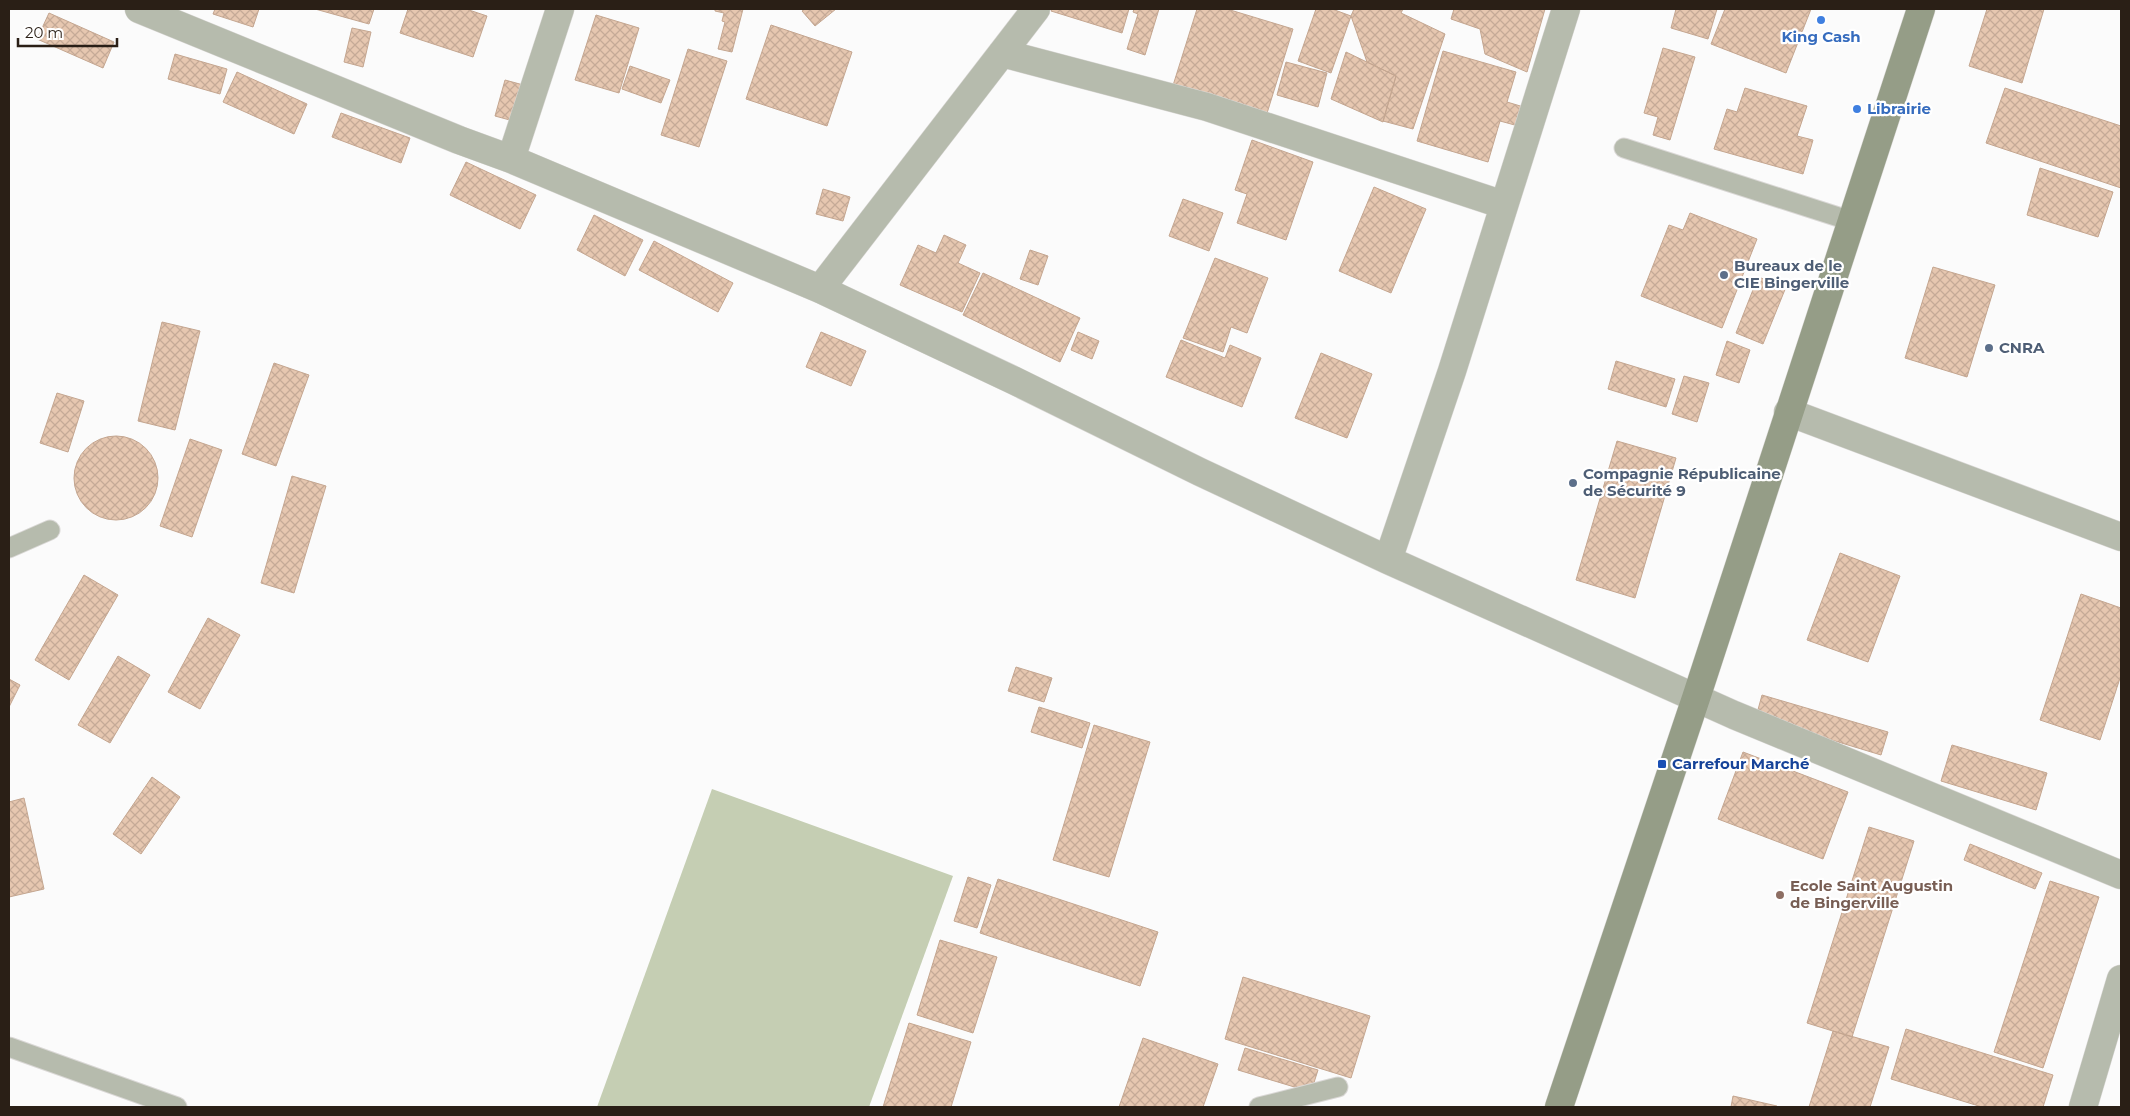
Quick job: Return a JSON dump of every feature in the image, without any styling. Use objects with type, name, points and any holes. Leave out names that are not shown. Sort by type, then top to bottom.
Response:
[{"type":"main road","points":[[1558,1107],[1696,698],[1921,9]]},
{"type":"street","points":[[139,9],[459,140],[511,159],[820,289],[1013,380],[1200,472],[1388,560],[1696,698],[2121,875]]},
{"type":"street","points":[[511,159],[560,9]]},
{"type":"street","points":[[820,289],[1036,9]]},
{"type":"street","points":[[1388,560],[1452,370],[1566,9]]},
{"type":"street","points":[[1002,53],[1207,107],[1504,205]]},
{"type":"street","points":[[1788,412],[2121,537]]},
{"type":"street","points":[[2083,1107],[2121,979]]},
{"type":"lane","points":[[1624,148],[1851,221]]},
{"type":"lane","points":[[9,548],[50,530]]},
{"type":"lane","points":[[9,1047],[178,1107]]},
{"type":"lane","points":[[1259,1107],[1338,1087]]},
{"type":"green space","points":[[712,789],[953,876],[869,1107],[597,1107]]},
{"type":"building","points":[[215,9],[259,9],[253,27],[213,14]]},
{"type":"building","points":[[315,9],[374,9],[369,24]]},
{"type":"building","points":[[408,9],[466,9],[487,16],[473,57],[400,33]]},
{"type":"building","points":[[715,9],[743,9],[732,52],[718,49],[725,22],[722,21],[724,13],[715,11]]},
{"type":"building","points":[[805,9],[836,9],[815,26],[802,11]]},
{"type":"building","points":[[1052,9],[1129,9],[1122,33],[1051,11]]},
{"type":"building","points":[[1134,9],[1159,9],[1145,55],[1127,49],[1138,14],[1133,12]]},
{"type":"building","points":[[1197,9],[1227,9],[1293,29],[1264,123],[1170,95]]},
{"type":"building","points":[[1316,9],[1332,9],[1351,16],[1331,73],[1298,61]]},
{"type":"building","points":[[1354,9],[1403,9],[1401,13],[1445,34],[1413,129],[1383,121],[1396,76],[1367,62],[1351,16]]},
{"type":"building","points":[[1454,9],[1545,9],[1527,72],[1485,54],[1480,29],[1451,19]]},
{"type":"building","points":[[1676,9],[1717,9],[1708,39],[1671,28]]},
{"type":"building","points":[[1725,9],[1811,9],[1786,73],[1711,44]]},
{"type":"building","points":[[1987,9],[2044,9],[2022,83],[1969,66]]},
{"type":"building","points":[[49,13],[114,42],[103,68],[37,39]]},
{"type":"building","points":[[596,15],[639,28],[619,93],[575,80]]},
{"type":"building","points":[[771,25],[852,52],[827,126],[746,99]]},
{"type":"building","points":[[352,28],[371,32],[363,67],[344,62]]},
{"type":"building","points":[[1663,48],[1695,57],[1670,140],[1653,135],[1658,117],[1644,113]]},
{"type":"building","points":[[688,49],[727,61],[699,147],[661,135]]},
{"type":"building","points":[[1443,51],[1516,72],[1507,102],[1527,108],[1522,127],[1500,121],[1488,162],[1417,141]]},
{"type":"building","points":[[1346,52],[1396,76],[1383,122],[1331,99]]},
{"type":"building","points":[[175,54],[227,69],[220,94],[168,79]]},
{"type":"building","points":[[1286,62],[1327,73],[1318,107],[1277,95]]},
{"type":"building","points":[[630,66],[670,80],[661,103],[622,89]]},
{"type":"building","points":[[237,72],[307,104],[294,134],[223,102]]},
{"type":"building","points":[[505,80],[527,86],[517,122],[495,116]]},
{"type":"building","points":[[1745,88],[1807,106],[1797,136],[1813,140],[1803,174],[1714,149],[1727,109],[1737,112]]},
{"type":"building","points":[[2005,88],[2121,126],[2121,188],[1986,143]]},
{"type":"building","points":[[341,113],[410,138],[401,163],[332,137]]},
{"type":"building","points":[[1252,140],[1313,162],[1286,240],[1237,223],[1247,194],[1235,190]]},
{"type":"building","points":[[466,162],[536,195],[520,229],[450,195]]},
{"type":"building","points":[[2040,168],[2113,192],[2098,237],[2027,215]]},
{"type":"building","points":[[1374,187],[1426,209],[1391,293],[1339,271]]},
{"type":"building","points":[[823,189],[850,197],[843,221],[816,214]]},
{"type":"building","points":[[1183,199],[1223,213],[1209,251],[1169,236]]},
{"type":"building","points":[[1690,213],[1757,239],[1722,328],[1641,296],[1669,225],[1683,230]]},
{"type":"building","points":[[594,215],[643,240],[625,276],[577,250]]},
{"type":"building","points":[[944,235],[966,245],[958,263],[980,273],[962,312],[900,285],[918,245],[936,253]]},
{"type":"building","points":[[654,241],[733,283],[718,312],[639,270]]},
{"type":"building","points":[[1030,250],[1048,256],[1038,285],[1020,279]]},
{"type":"building","points":[[1215,258],[1268,278],[1247,333],[1231,327],[1223,352],[1183,338]]},
{"type":"building","points":[[1933,267],[1995,285],[1967,377],[1905,358]]},
{"type":"building","points":[[983,273],[1080,318],[1060,362],[963,315]]},
{"type":"building","points":[[1758,277],[1786,287],[1763,344],[1736,333]]},
{"type":"building","points":[[162,322],[200,331],[175,430],[138,421]]},
{"type":"building","points":[[821,332],[866,351],[851,386],[806,367]]},
{"type":"building","points":[[1078,332],[1099,341],[1092,359],[1071,350]]},
{"type":"building","points":[[1181,340],[1225,358],[1230,345],[1261,358],[1242,407],[1166,377]]},
{"type":"building","points":[[1727,341],[1750,350],[1739,383],[1716,375]]},
{"type":"building","points":[[1321,353],[1372,374],[1347,438],[1295,418]]},
{"type":"building","points":[[1616,361],[1675,379],[1666,407],[1608,389]]},
{"type":"building","points":[[274,363],[309,375],[276,466],[242,454]]},
{"type":"building","points":[[1684,376],[1709,383],[1697,422],[1672,414]]},
{"type":"building","points":[[57,393],[84,401],[68,452],[40,443]]},
{"type":"building","points":[[116,436],[132,439],[146,448],[155,462],[158,478],[155,494],[146,508],[132,517],[116,520],[100,517],[86,508],[77,494],[74,478],[77,462],[86,448],[100,439]]},
{"type":"building","points":[[190,439],[222,450],[192,537],[160,526]]},
{"type":"building","points":[[1617,441],[1676,458],[1635,598],[1576,580]]},
{"type":"building","points":[[292,476],[326,486],[294,593],[261,583]]},
{"type":"building","points":[[1840,553],[1900,576],[1868,662],[1807,640]]},
{"type":"building","points":[[84,575],[118,595],[69,680],[35,660]]},
{"type":"building","points":[[2081,594],[2121,608],[2121,675],[2100,740],[2040,720]]},
{"type":"building","points":[[208,618],[240,635],[200,709],[168,692]]},
{"type":"building","points":[[118,656],[150,675],[110,743],[78,725]]},
{"type":"building","points":[[1016,667],[1052,678],[1044,702],[1008,691]]},
{"type":"building","points":[[9,679],[20,685],[9,707]]},
{"type":"building","points":[[1762,695],[1888,732],[1881,755],[1756,717]]},
{"type":"building","points":[[1039,707],[1090,723],[1082,748],[1031,732]]},
{"type":"building","points":[[1094,725],[1150,742],[1109,877],[1053,860]]},
{"type":"building","points":[[1952,745],[2047,773],[2036,810],[1941,781]]},
{"type":"building","points":[[1743,752],[1848,792],[1823,859],[1718,819]]},
{"type":"building","points":[[152,777],[180,797],[141,854],[113,834]]},
{"type":"building","points":[[24,798],[44,889],[9,897],[9,802]]},
{"type":"building","points":[[1869,827],[1914,841],[1852,1037],[1807,1023]]},
{"type":"building","points":[[1970,844],[2042,873],[2035,889],[1964,860]]},
{"type":"building","points":[[968,877],[991,885],[977,928],[954,921]]},
{"type":"building","points":[[998,879],[1158,932],[1140,986],[980,933]]},
{"type":"building","points":[[2050,881],[2099,897],[2043,1068],[1994,1052]]},
{"type":"building","points":[[940,940],[997,957],[973,1033],[917,1015]]},
{"type":"building","points":[[1243,977],[1370,1016],[1351,1078],[1225,1039]]},
{"type":"building","points":[[909,1023],[971,1042],[951,1107],[883,1107]]},
{"type":"building","points":[[1906,1029],[2053,1075],[2043,1107],[1982,1107],[1891,1079]]},
{"type":"building","points":[[1833,1031],[1889,1047],[1870,1107],[1809,1107]]},
{"type":"building","points":[[1143,1038],[1218,1064],[1203,1107],[1119,1107]]},
{"type":"building","points":[[1245,1048],[1318,1070],[1311,1092],[1238,1070]]},
{"type":"building","points":[[1733,1096],[1777,1106],[1777,1107],[1731,1107]]},
{"type":"place","name":"King Cash","points":[[1821,20]]},
{"type":"place","name":"Librairie","points":[[1857,109]]},
{"type":"place","name":"Bureaux de le CIE Bingerville","points":[[1724,275]]},
{"type":"place","name":"CNRA","points":[[1989,348]]},
{"type":"place","name":"Compagnie Républicaine de Sécurité 9","points":[[1573,483]]},
{"type":"place","name":"Carrefour Marché","points":[[1662,764]]},
{"type":"place","name":"Ecole Saint Augustin de Bingerville","points":[[1780,895]]}]
